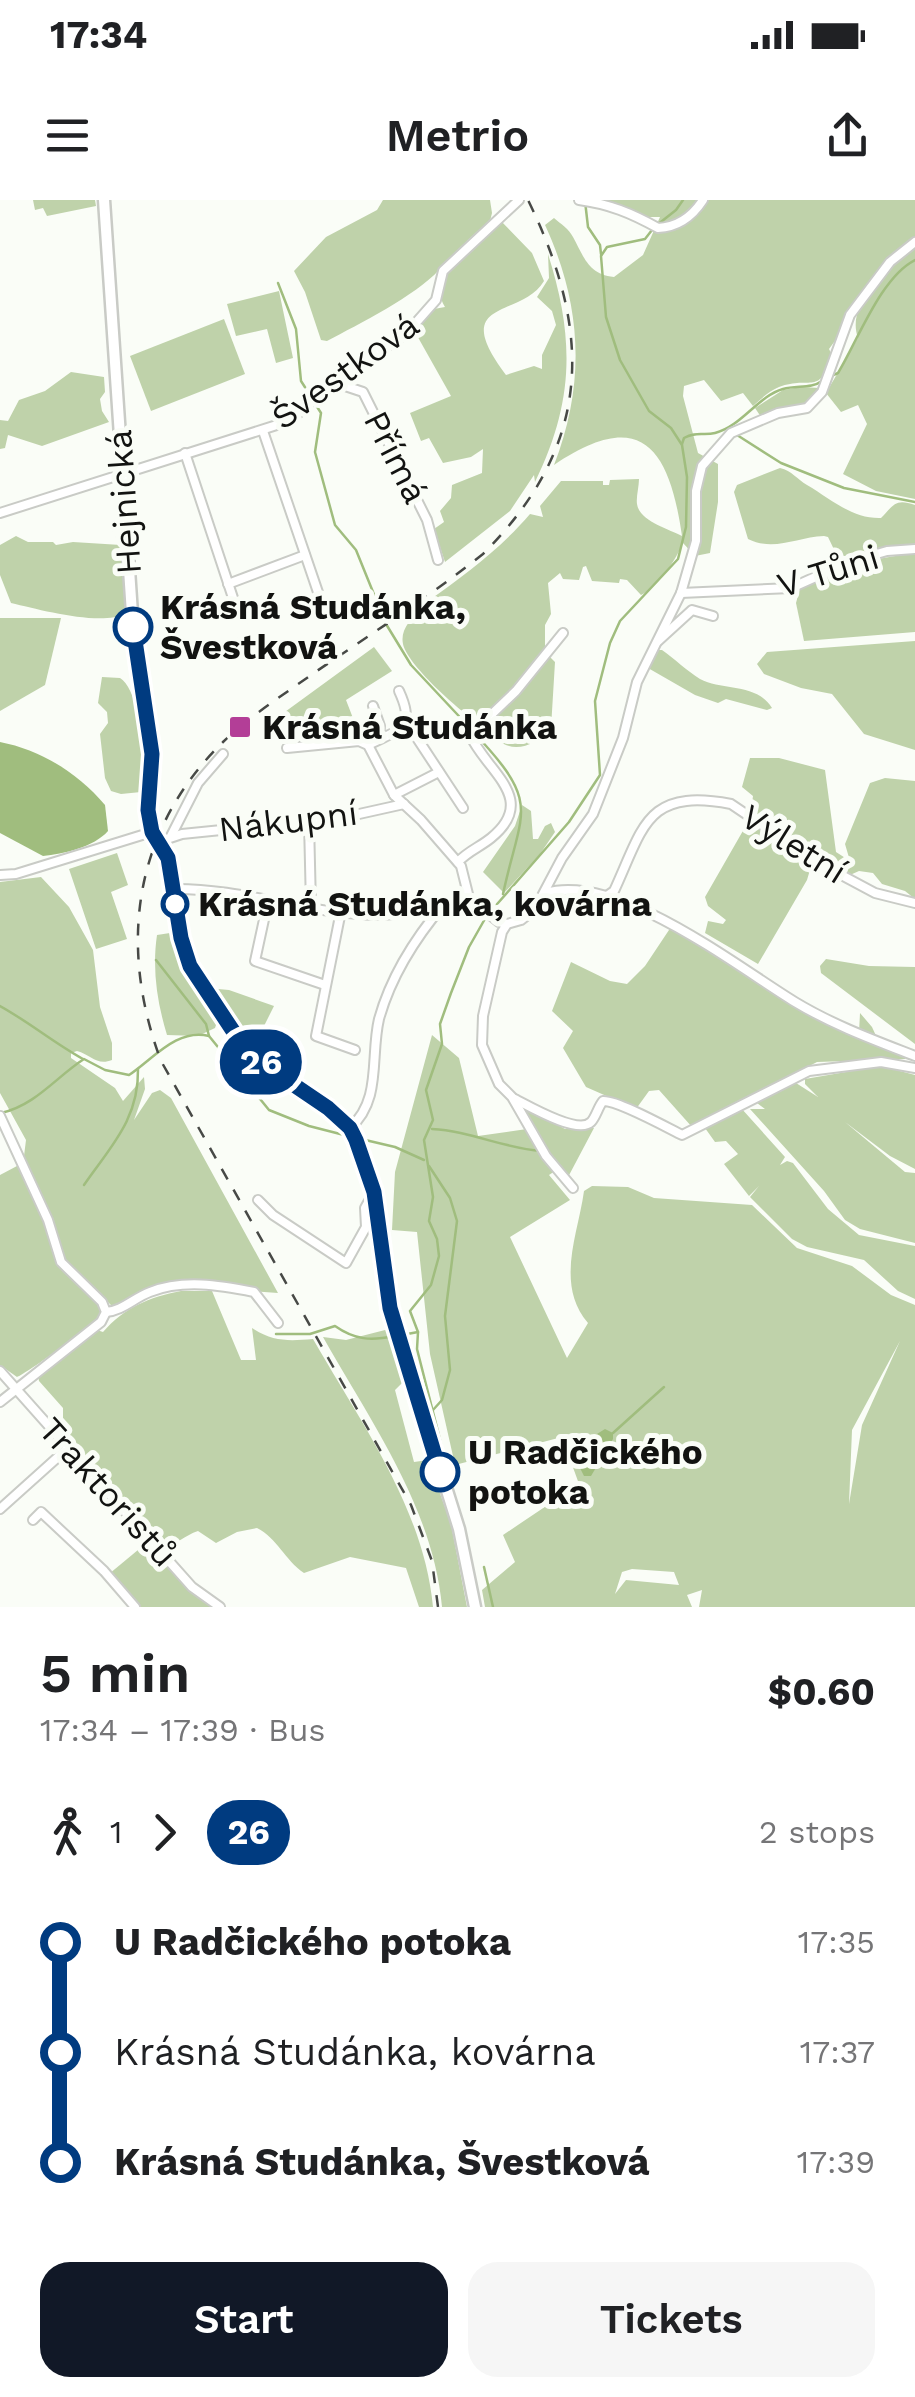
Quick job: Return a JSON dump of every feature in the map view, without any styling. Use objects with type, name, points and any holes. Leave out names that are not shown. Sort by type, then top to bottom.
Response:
[{"type":"main road","name":"Hejnická","points":[[104,200],[134,643],[152,754],[148,810],[152,832]]},
{"type":"main road","points":[[152,832],[166,839],[181,938],[190,966],[224,1020],[254,1057],[350,1128],[374,1192],[390,1308],[459,1529],[474,1607]]},
{"type":"street","name":"Švestková","points":[[0,513],[263,431],[300,412],[326,386],[406,334],[436,300],[443,271],[519,200]]},
{"type":"street","points":[[578,200],[601,202],[631,212],[658,228],[683,221],[703,200]]},
{"type":"street","points":[[287,748],[360,741],[368,745],[394,795],[458,862],[469,898],[507,924],[521,920],[535,909],[562,858],[593,814],[623,738],[637,682],[682,592],[696,541],[696,491],[702,466],[731,433],[778,413],[806,408],[822,392],[850,316],[890,262],[915,242]]},
{"type":"street","name":"Přímá","points":[[326,386],[342,385],[363,392],[427,520],[438,560]]},
{"type":"street","points":[[263,431],[322,601]]},
{"type":"street","points":[[185,454],[237,610]]},
{"type":"street","name":"V Tůni","points":[[682,592],[791,588],[849,562],[915,548]]},
{"type":"street","points":[[228,584],[305,555]]},
{"type":"street","points":[[654,644],[692,610],[713,616]]},
{"type":"street","points":[[458,862],[491,838],[512,808],[509,788],[479,755],[470,735],[516,691],[563,633]]},
{"type":"street","points":[[368,745],[404,728],[408,709],[400,691]]},
{"type":"street","points":[[373,706],[380,726],[379,739]]},
{"type":"street","points":[[413,732],[463,808]]},
{"type":"street","name":"Nákupní","points":[[166,839],[198,783],[223,754]]},
{"type":"street","points":[[394,795],[440,772]]},
{"type":"street","name":"Výletní","points":[[604,898],[614,891],[655,810],[669,804],[714,800],[731,804],[816,862],[875,893],[915,903]]},
{"type":"street","name":"Nákupní","points":[[166,839],[309,822],[404,804]]},
{"type":"street","points":[[309,822],[312,906]]},
{"type":"street","points":[[0,876],[152,832]]},
{"type":"street","points":[[546,893],[566,887],[624,902],[674,924],[794,1002],[844,1029],[915,1056]]},
{"type":"street","points":[[174,889],[207,888],[268,901],[374,915],[403,914],[469,898]]},
{"type":"street","points":[[268,901],[254,961],[325,985]]},
{"type":"street","points":[[350,1128],[362,1118],[370,1102],[380,1017],[394,982],[416,936],[444,904]]},
{"type":"street","points":[[341,911],[316,1036],[355,1050]]},
{"type":"street","points":[[507,924],[483,1016],[482,1045],[499,1084],[512,1098],[546,1156],[573,1188]]},
{"type":"street","points":[[512,1098],[567,1124],[580,1126],[592,1122],[603,1101],[614,1100],[634,1114],[682,1136],[810,1071],[880,1062],[915,1068]]},
{"type":"street","points":[[0,1116],[48,1220],[61,1262],[102,1302],[106,1312],[101,1322],[0,1402]]},
{"type":"street","points":[[258,1200],[273,1215],[346,1263],[366,1227],[364,1208],[374,1192]]},
{"type":"street","points":[[106,1312],[160,1289],[204,1284],[254,1292],[278,1323]]},
{"type":"street","name":"Traktoristů","points":[[0,1371],[192,1586],[220,1607]]},
{"type":"street","points":[[0,1510],[68,1448]]},
{"type":"street","points":[[33,1520],[41,1512],[104,1571],[134,1607]]},
{"type":"shaded area","points":[[33,200],[95,200],[96,206],[47,216],[43,208],[35,210]]},
{"type":"shaded area","points":[[383,200],[490,200],[492,213],[490,221],[416,290],[327,341],[321,340],[294,271],[326,237],[377,210]]},
{"type":"shaded area","points":[[607,200],[915,200],[915,239],[894,254],[865,287],[848,323],[829,349],[832,355],[818,380],[779,387],[753,406],[743,393],[721,401],[704,380],[684,386],[683,396],[698,453],[718,464],[718,502],[710,553],[695,556],[683,543],[666,572],[641,595],[627,580],[592,581],[586,566],[579,580],[563,579],[560,573],[548,583],[551,614],[545,625],[545,649],[488,714],[476,721],[414,663],[403,644],[405,629],[428,601],[482,560],[530,514],[543,517],[540,506],[561,481],[603,481],[603,485],[609,485],[610,480],[639,479],[639,510],[649,520],[682,536],[669,479],[645,445],[629,438],[608,439],[554,465],[571,404],[575,344],[567,285],[545,225],[554,218],[569,232],[593,268],[614,277],[643,255],[660,217],[645,217]]},
{"type":"shaded area","points":[[500,220],[532,253],[544,281],[534,293],[486,321],[484,333],[490,350],[506,375],[534,366],[542,369],[542,355],[556,325],[552,311],[537,297],[549,278],[548,254],[566,342],[563,397],[548,453],[535,482],[534,475],[510,511],[445,562],[434,529],[444,522],[440,511],[451,498],[452,485],[482,473],[483,449],[471,457],[443,463],[429,438],[421,441],[410,413],[451,396],[415,332],[434,309],[445,307],[440,295],[442,283],[457,259]]},
{"type":"shaded area","points":[[915,245],[915,499],[876,491],[843,474],[867,424],[858,405],[841,412],[826,393],[858,338],[856,325],[864,298]]},
{"type":"shaded area","points":[[279,291],[293,358],[276,363],[267,329],[236,336],[227,304]]},
{"type":"shaded area","points":[[224,319],[245,374],[151,411],[130,356]]},
{"type":"shaded area","points":[[71,372],[104,377],[105,392],[100,399],[109,422],[42,446],[8,435],[5,448],[0,449],[0,420],[8,421],[19,400],[45,391]]},
{"type":"shaded area","points":[[820,388],[804,407],[761,417],[755,408],[783,390]]},
{"type":"shaded area","points":[[780,468],[861,515],[881,518],[899,503],[915,505],[915,545],[888,548],[840,562],[824,536],[776,544],[748,539],[734,492],[737,485]]},
{"type":"shaded area","points":[[16,536],[28,542],[56,545],[121,545],[126,614],[86,618],[11,603],[0,575],[0,545]]},
{"type":"shaded area","points":[[915,553],[915,632],[804,641],[796,603],[800,588],[841,568]]},
{"type":"shaded area","points":[[0,618],[61,618],[45,685],[0,711]]},
{"type":"shaded area","points":[[915,641],[915,750],[864,734],[832,694],[764,674],[757,664],[767,652]]},
{"type":"shaded area","points":[[374,647],[392,671],[346,700],[356,726],[288,736],[278,717]]},
{"type":"shaded area","points":[[657,650],[700,679],[749,691],[772,708],[726,699],[718,703],[695,695],[648,668]]},
{"type":"shaded area","points":[[549,656],[555,662],[551,728],[526,746],[500,742],[488,724],[516,698]]},
{"type":"shaded area","points":[[102,677],[120,678],[133,698],[142,748],[141,792],[111,791],[105,778],[100,734],[108,723],[107,712],[98,703]]},
{"type":"shaded area","points":[[0,742],[44,757],[83,783],[105,805],[108,831],[87,845],[43,856],[0,833]]},
{"type":"shaded area","points":[[750,758],[779,758],[825,770],[836,852],[850,861],[845,844],[870,783],[885,778],[915,781],[915,899],[905,891],[882,884],[873,873],[859,871],[850,875],[823,861],[751,811],[753,796],[742,787]]},
{"type":"shaded area","points":[[522,805],[531,811],[533,839],[538,839],[551,823],[555,832],[504,893],[483,872],[515,826]]},
{"type":"shaded area","points":[[748,822],[812,863],[807,880],[758,964],[705,933],[708,921],[723,924],[726,920],[708,906],[705,897]]},
{"type":"shaded area","points":[[117,853],[128,885],[111,892],[127,939],[96,949],[69,869]]},
{"type":"shaded area","points":[[41,877],[69,907],[93,950],[100,1007],[112,1043],[112,1060],[98,1061],[77,1051],[71,1053],[71,1058],[115,1088],[123,1101],[144,1077],[145,1089],[134,1120],[152,1093],[160,1090],[171,1098],[278,1293],[170,1285],[114,1308],[63,1258],[24,1156],[26,1140],[0,1093],[0,882]]},
{"type":"shaded area","points":[[669,930],[697,936],[712,954],[859,1033],[860,1013],[877,1038],[907,1054],[905,1059],[817,1062],[692,1127],[659,1090],[649,1091],[636,1109],[586,1087],[563,1048],[573,1031],[552,1011],[571,962],[610,981],[627,984],[645,966]]},
{"type":"shaded area","points":[[170,933],[187,976],[217,1022],[215,1028],[198,1036],[167,1035],[163,1023],[155,960],[157,935]]},
{"type":"shaded area","points":[[826,959],[869,966],[915,967],[915,1044],[821,973],[820,966]]},
{"type":"shaded area","points":[[207,988],[229,990],[274,1006],[254,1046],[237,1030]]},
{"type":"shaded area","points":[[432,1035],[459,1058],[478,1136],[527,1129],[555,1171],[549,1175],[570,1200],[510,1237],[567,1358],[588,1323],[573,1292],[571,1259],[584,1191],[592,1186],[628,1187],[654,1198],[752,1205],[797,1248],[852,1266],[891,1295],[915,1305],[915,1607],[699,1607],[702,1590],[687,1595],[692,1607],[485,1607],[482,1590],[515,1562],[503,1535],[579,1484],[562,1437],[455,1465],[430,1354],[417,1232],[392,1230],[395,1172]],"holes":[[[900,1341],[862,1425],[849,1504],[852,1430]],[[622,1572],[674,1572],[679,1585],[626,1580],[615,1594]]]},
{"type":"shaded area","points":[[881,1066],[915,1075],[915,1169],[890,1156],[845,1122],[905,1172],[915,1173],[915,1243],[860,1229],[845,1220],[750,1109],[765,1109],[757,1103],[796,1083],[818,1097],[805,1079]]},
{"type":"shaded area","points":[[524,1106],[565,1129],[594,1128],[567,1179],[547,1153],[521,1108]]},
{"type":"shaded area","points":[[741,1108],[785,1157],[780,1165],[793,1163],[828,1209],[859,1235],[915,1246],[915,1299],[898,1291],[864,1260],[807,1247],[792,1239],[750,1197],[759,1186],[749,1196],[724,1164],[738,1154],[726,1141],[715,1142],[705,1128]]},
{"type":"shaded area","points":[[21,1166],[58,1259],[100,1304],[102,1313],[17,1377],[0,1365],[0,1175]]},
{"type":"shaded area","points":[[181,1291],[212,1291],[241,1360],[256,1360],[252,1328],[281,1340],[313,1339],[404,1501],[427,1571],[433,1607],[419,1607],[406,1568],[350,1557],[304,1573],[257,1528],[237,1532],[216,1543],[198,1531],[162,1547],[63,1434],[63,1408],[38,1375],[97,1330],[103,1332],[128,1310]]},
{"type":"shaded area","points":[[389,1329],[404,1381],[395,1390],[414,1462],[428,1460],[451,1524],[467,1607],[442,1607],[436,1570],[413,1500],[323,1337],[346,1340]]},
{"type":"shaded area","points":[[605,1429],[613,1433],[613,1439],[591,1476],[584,1476],[571,1450]]},
{"type":"shaded area","points":[[150,1540],[217,1607],[139,1607],[109,1574]]},
{"type":"waterway","points":[[657,225],[683,200]]},
{"type":"waterway","points":[[585,201],[588,227],[600,245],[601,254]]},
{"type":"waterway","points":[[491,911],[569,822],[600,775],[595,701],[610,643],[620,621],[678,559],[686,527],[687,477],[682,445],[671,428],[649,411],[620,360],[606,317],[601,256],[607,247],[645,239],[652,230]]},
{"type":"waterway","points":[[831,376],[838,373],[891,280],[915,260]]},
{"type":"waterway","points":[[278,283],[296,329],[301,381],[310,395]]},
{"type":"waterway","points":[[682,444],[688,436],[725,429],[774,393],[822,381]]},
{"type":"waterway","points":[[314,402],[321,413],[315,452],[335,525],[356,550],[386,624],[411,665],[471,729]]},
{"type":"waterway","points":[[737,435],[781,463],[844,488],[915,502]]},
{"type":"waterway","points":[[476,735],[511,778],[521,809],[503,894]]},
{"type":"waterway","points":[[448,1471],[410,1311],[431,1285],[439,1256],[429,1221],[433,1197],[424,1140],[433,1120],[426,1090],[442,1044],[440,1024],[469,947],[486,917]]},
{"type":"waterway","points":[[156,960],[206,1024],[209,1036],[269,1110],[348,1136]]},
{"type":"waterway","points":[[0,1006],[83,1059]]},
{"type":"waterway","points":[[1,1113],[35,1097],[84,1059],[105,1070],[129,1075],[166,1046],[186,1036],[209,1036]]},
{"type":"waterway","points":[[84,1185],[128,1117],[134,1103],[138,1069]]},
{"type":"waterway","points":[[432,1129],[541,1151]]},
{"type":"waterway","points":[[361,1139],[395,1147],[424,1160]]},
{"type":"waterway","points":[[429,1166],[450,1198],[457,1221],[445,1316],[450,1370],[442,1400],[433,1410]]},
{"type":"waterway","points":[[276,1334],[310,1334],[335,1326],[363,1338],[394,1336]]},
{"type":"waterway","points":[[402,1335],[418,1332]]},
{"type":"waterway","points":[[613,1433],[664,1387]]},
{"type":"waterway","points":[[484,1567],[493,1607]]},
{"type":"railway","points":[[438,1607],[432,1561],[411,1505],[161,1061],[140,975],[138,933],[142,891],[152,851],[169,813],[193,776],[223,742],[255,715],[483,554],[519,513],[546,471],[563,429],[571,386],[571,341],[564,296],[528,200]]},
{"type":"bus line","name":"26","points":[[133,627],[152,754],[148,810],[152,832],[168,858],[181,938],[190,966],[243,1046],[328,1108],[350,1128],[356,1140],[374,1192],[390,1308],[440,1472]]},
{"type":"place","name":"Krásná Studánka, Švestková","points":[[133,627]]},
{"type":"place","name":"Krásná Studánka","points":[[240,727]]},
{"type":"place","name":"Krásná Studánka, kovárna","points":[[175,904]]},
{"type":"place","name":"U Radčického potoka","points":[[440,1472]]}]
